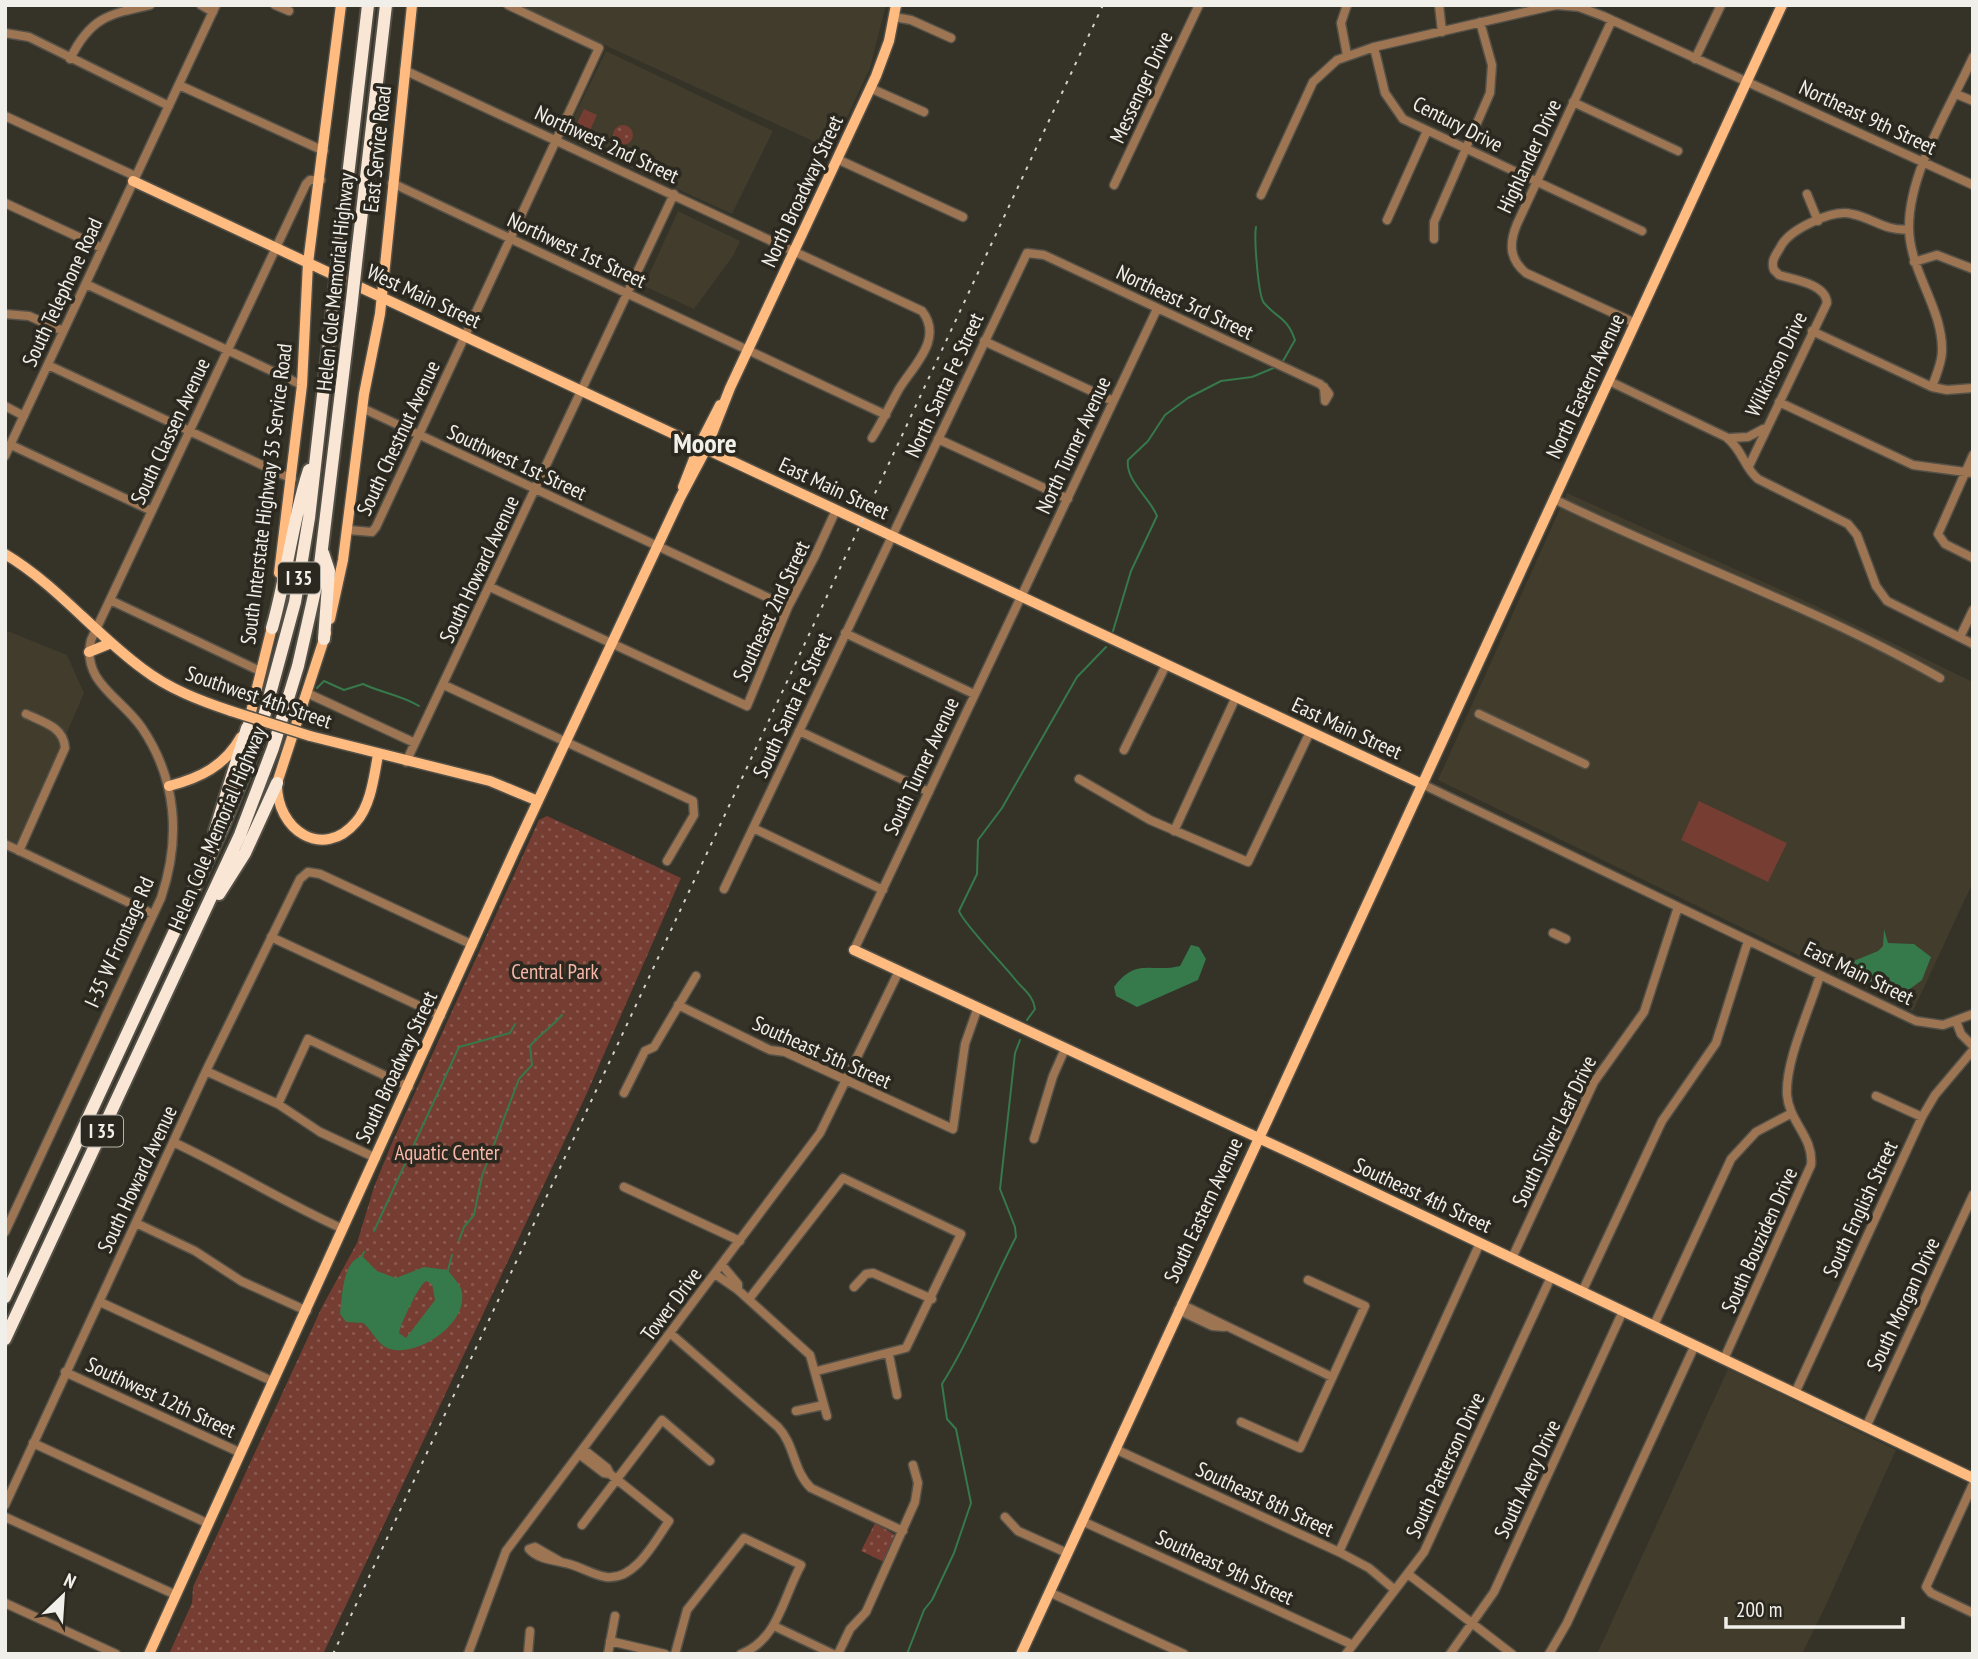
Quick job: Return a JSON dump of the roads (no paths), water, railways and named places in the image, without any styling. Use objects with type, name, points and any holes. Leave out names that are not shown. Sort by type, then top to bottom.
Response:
[{"type":"highway","name":"Helen Cole Memorial Highway","points":[[5,1297],[211,855],[257,741],[281,661],[304,551],[368,5]]},
{"type":"highway","name":"Helen Cole Memorial Highway","points":[[5,1339],[240,835],[273,748],[298,666],[322,550],[386,5]]},
{"type":"highway","points":[[272,628],[284,590],[300,496],[317,447]]},
{"type":"highway","points":[[322,550],[329,571],[324,639]]},
{"type":"highway","points":[[211,855],[220,810],[247,728]]},
{"type":"highway","points":[[199,923],[238,867],[277,783]]},
{"type":"main road","name":"South Interstate Highway 35 Service Road","points":[[169,786],[196,778],[217,766],[232,752],[247,728],[272,628],[292,479],[302,385],[309,263],[341,5]]},
{"type":"main road","name":"East Service Road","points":[[307,693],[324,639],[348,530],[362,408],[382,298],[391,183],[412,5]]},
{"type":"main road","name":"North Broadway Street","points":[[702,447],[885,54],[896,5]]},
{"type":"main road","name":"North Eastern Avenue","points":[[1422,783],[1782,5]]},
{"type":"main road","name":"West Main Street","points":[[134,179],[702,447]]},
{"type":"main road","name":"South Broadway Street","points":[[149,1654],[702,447]]},
{"type":"main road","name":"East Main Street","points":[[702,447],[1422,783]]},
{"type":"main road","name":"Southwest 4th Street","points":[[5,554],[47,585],[111,643],[169,685],[232,711],[310,736],[490,781],[538,801]]},
{"type":"main road","points":[[89,652],[111,643]]},
{"type":"main road","points":[[307,693],[277,783],[279,807],[291,827],[316,838],[336,836],[354,825],[363,811],[378,755]]},
{"type":"main road","name":"South Eastern Avenue","points":[[1021,1654],[1422,783]]},
{"type":"main road","name":"Southeast 4th Street","points":[[855,950],[1654,1325],[1973,1478]]},
{"type":"street","points":[[70,59],[85,32],[99,20],[150,5]]},
{"type":"street","points":[[201,5],[215,8]]},
{"type":"street","points":[[275,5],[289,11]]},
{"type":"street","name":"South Chestnut Avenue","points":[[348,530],[374,531],[598,48],[508,5]]},
{"type":"street","name":"Messenger Drive","points":[[1114,185],[1199,5]]},
{"type":"street","points":[[1261,195],[1313,82],[1330,65],[1347,55],[1341,23],[1347,5]]},
{"type":"street","points":[[1439,5],[1442,32]]},
{"type":"street","points":[[1695,60],[1721,5]]},
{"type":"street","name":"Northeast 9th Street","points":[[1347,55],[1537,7],[1571,6],[1612,20],[1973,185]]},
{"type":"street","name":"South Telephone Road","points":[[5,456],[215,8]]},
{"type":"street","points":[[894,17],[911,20],[951,38]]},
{"type":"street","name":"Highlander Drive","points":[[1612,20],[1513,233],[1511,248],[1517,264],[1531,275],[1635,323]]},
{"type":"street","points":[[1434,239],[1434,222],[1492,82],[1492,65],[1480,22]]},
{"type":"street","points":[[5,33],[29,37],[169,106]]},
{"type":"street","name":"Century Drive","points":[[1374,47],[1382,84],[1392,107],[1403,119],[1642,231]]},
{"type":"street","points":[[1932,387],[1942,357],[1942,342],[1914,262],[1909,229],[1913,193],[1924,162],[1973,57]]},
{"type":"street","name":"Northwest 2nd Street","points":[[404,70],[922,311],[929,320],[930,338],[919,364],[901,386],[886,415]]},
{"type":"street","points":[[179,85],[324,151]]},
{"type":"street","points":[[870,88],[923,112]]},
{"type":"street","points":[[1956,94],[1973,101]]},
{"type":"street","points":[[1573,102],[1678,152]]},
{"type":"street","name":"West Main Street","points":[[5,116],[134,179]]},
{"type":"street","points":[[1387,220],[1427,131]]},
{"type":"street","points":[[837,159],[963,217]]},
{"type":"street","name":"South Classen Avenue","points":[[96,630],[306,184],[310,180],[321,180]]},
{"type":"street","name":"Northwest 1st Street","points":[[391,183],[886,415]]},
{"type":"street","name":"South Howard Avenue","points":[[406,762],[674,194]]},
{"type":"street","points":[[1808,194],[1818,221]]},
{"type":"street","points":[[5,203],[102,248]]},
{"type":"street","name":"Wilkinson Drive","points":[[1749,466],[1765,426],[1827,303],[1825,293],[1819,288],[1779,275],[1772,264],[1790,234],[1818,221],[1850,213],[1890,229],[1909,229]]},
{"type":"street","name":"Northeast 3rd Street","points":[[1030,252],[1044,255],[1324,387]]},
{"type":"street","name":"North Santa Fe Street","points":[[892,536],[1020,262],[1030,252]]},
{"type":"street","points":[[1914,262],[1937,255],[1973,269]]},
{"type":"street","points":[[86,284],[302,385]]},
{"type":"street","name":"North Turner Avenue","points":[[1021,597],[1157,309]]},
{"type":"street","points":[[5,314],[29,316],[63,331]]},
{"type":"street","points":[[1812,331],[1932,387],[1947,390],[1973,388]]},
{"type":"street","points":[[984,341],[1113,401]]},
{"type":"street","points":[[48,365],[292,479]]},
{"type":"street","points":[[1609,381],[1726,437],[1739,447],[1758,479],[1848,524],[1857,535],[1882,596],[1898,608],[1973,644]]},
{"type":"street","points":[[1779,402],[1913,465],[1928,470],[1969,472]]},
{"type":"street","points":[[5,406],[24,416]]},
{"type":"street","name":"Southwest 1st Street","points":[[362,408],[788,607]]},
{"type":"street","points":[[872,438],[886,415]]},
{"type":"street","points":[[1726,437],[1748,437],[1765,426]]},
{"type":"street","points":[[938,439],[1068,499]]},
{"type":"street","points":[[11,445],[152,511]]},
{"type":"street","points":[[1973,455],[1969,472],[1938,534],[1945,544],[1973,558]]},
{"type":"street","points":[[1554,499],[1652,545],[1716,569],[1940,678]]},
{"type":"street","name":"Southeast 2nd Street","points":[[612,643],[747,706],[788,607],[835,510]]},
{"type":"street","name":"South Santa Fe Street","points":[[724,889],[892,536]]},
{"type":"street","points":[[490,587],[612,643]]},
{"type":"street","name":"South Turner Avenue","points":[[855,950],[1021,597]]},
{"type":"street","points":[[110,600],[262,672]]},
{"type":"street","points":[[1959,638],[1973,610]]},
{"type":"street","points":[[89,652],[96,630]]},
{"type":"street","points":[[845,633],[974,694]]},
{"type":"street","name":"I-35 W Frontage Rd","points":[[5,1233],[153,914],[165,885],[173,847],[173,812],[169,786],[141,726],[94,676],[89,652]]},
{"type":"street","points":[[1124,750],[1166,665]]},
{"type":"street","points":[[444,685],[693,801],[694,815],[667,861]]},
{"type":"street","points":[[307,693],[415,743]]},
{"type":"street","points":[[1174,831],[1236,697]]},
{"type":"street","points":[[1479,713],[1585,764]]},
{"type":"street","points":[[19,851],[64,753],[65,741],[53,726],[26,714]]},
{"type":"street","points":[[799,731],[929,792]]},
{"type":"street","points":[[1079,779],[1111,800],[1174,831],[1248,862],[1310,732]]},
{"type":"street","name":"East Main Street","points":[[1422,783],[1916,1021],[1938,1026],[1973,1014]]},
{"type":"street","points":[[753,828],[883,890]]},
{"type":"street","points":[[5,844],[153,914]]},
{"type":"street","name":"South Howard Avenue","points":[[5,1505],[206,1071],[300,880],[308,872],[320,874],[473,945]]},
{"type":"street","name":"South Silver Leaf Drive","points":[[1512,1258],[1594,1082],[1643,1012],[1678,907]]},
{"type":"street","points":[[1553,933],[1566,939]]},
{"type":"street","points":[[271,937],[441,1016]]},
{"type":"street","points":[[1582,1292],[1662,1121],[1716,1044],[1748,941]]},
{"type":"street","name":"Tower Drive","points":[[468,1654],[500,1562],[820,1133],[899,971]]},
{"type":"street","name":"South Bouziden Drive","points":[[1724,1359],[1808,1177],[1812,1158],[1810,1145],[1791,1113],[1787,1095],[1789,1076],[1820,975]]},
{"type":"street","points":[[624,1093],[645,1051],[654,1047],[696,976]]},
{"type":"street","name":"Southeast 5th Street","points":[[678,1005],[770,1050],[785,1052],[953,1129],[965,1044],[978,1007]]},
{"type":"street","points":[[1956,1021],[1961,1034],[1973,1048]]},
{"type":"street","points":[[278,1104],[308,1039],[409,1087]]},
{"type":"street","name":"South English Street","points":[[1795,1393],[1922,1117],[1935,1095],[1973,1048]]},
{"type":"street","points":[[1034,1139],[1053,1076],[1065,1049]]},
{"type":"street","points":[[206,1071],[278,1104],[320,1132],[376,1158]]},
{"type":"street","points":[[1876,1096],[1922,1117]]},
{"type":"street","points":[[1654,1325],[1731,1159],[1756,1132],[1791,1113]]},
{"type":"street","points":[[173,1142],[232,1169],[286,1203],[343,1229]]},
{"type":"street","points":[[748,1300],[843,1178],[961,1234],[909,1345],[889,1355],[817,1371]]},
{"type":"street","points":[[624,1187],[740,1241]]},
{"type":"street","name":"South Morgan Drive","points":[[1866,1427],[1973,1195]]},
{"type":"street","points":[[135,1223],[195,1251],[242,1281],[307,1311]]},
{"type":"street","points":[[1339,1552],[1480,1243]]},
{"type":"street","points":[[722,1265],[738,1284],[738,1290]]},
{"type":"street","points":[[854,1287],[866,1274],[873,1273],[932,1299]]},
{"type":"street","points":[[715,1274],[738,1290],[807,1351],[817,1371],[827,1416]]},
{"type":"street","name":"South Patterson Drive","points":[[1346,1654],[1424,1552],[1551,1277]]},
{"type":"street","points":[[1241,1422],[1300,1448],[1365,1306],[1308,1280]]},
{"type":"street","points":[[100,1302],[274,1382]]},
{"type":"street","points":[[1179,1307],[1332,1377]]},
{"type":"street","name":"South Avery Drive","points":[[1450,1654],[1494,1592],[1623,1311]]},
{"type":"street","points":[[670,1333],[779,1427],[790,1443],[800,1475],[811,1488],[903,1531]]},
{"type":"street","points":[[1549,1654],[1567,1623],[1695,1345]]},
{"type":"street","points":[[889,1355],[897,1395]]},
{"type":"street","name":"Southwest 12th Street","points":[[65,1372],[241,1453]]},
{"type":"street","points":[[796,1411],[824,1405]]},
{"type":"street","points":[[582,1525],[613,1477],[662,1420],[710,1461]]},
{"type":"street","points":[[33,1443],[209,1524]]},
{"type":"street","name":"Southeast 8th Street","points":[[1115,1448],[1339,1552],[1369,1569],[1395,1590]]},
{"type":"street","points":[[561,1562],[601,1576],[625,1574],[637,1564],[669,1521],[613,1477],[604,1474],[581,1452]]},
{"type":"street","points":[[774,1626],[836,1654],[850,1629],[866,1612],[903,1531],[918,1490],[914,1465]]},
{"type":"street","points":[[1973,1484],[1927,1582],[1927,1590],[1973,1613]]},
{"type":"street","points":[[5,1517],[176,1595]]},
{"type":"street","points":[[1005,1517],[1018,1531],[1067,1553]]},
{"type":"street","name":"Southeast 9th Street","points":[[1082,1521],[1353,1645]]},
{"type":"street","points":[[675,1654],[687,1610],[744,1538],[801,1565],[774,1626],[761,1643],[741,1654]]},
{"type":"street","points":[[1408,1574],[1512,1654]]},
{"type":"street","points":[[1049,1592],[1184,1654]]},
{"type":"street","points":[[5,1603],[116,1654]]},
{"type":"street","points":[[608,1654],[615,1616]]},
{"type":"street","points":[[528,1654],[530,1631]]},
{"type":"street","points":[[610,1641],[665,1654]]},
{"type":"waterway","points":[[1256,227],[1257,266],[1262,298],[1285,322],[1295,340],[1283,361]]},
{"type":"waterway","points":[[1113,631],[1131,571],[1157,516],[1130,475],[1128,460],[1148,441],[1165,415],[1188,398],[1221,381],[1252,377],[1276,367]]},
{"type":"waterway","points":[[1027,1020],[1035,1009],[1030,996],[975,934],[959,911],[977,874],[978,840],[1002,808],[1077,677],[1106,647]]},
{"type":"waterway","points":[[317,688],[324,681],[344,690],[363,684],[419,706]]},
{"type":"waterway","points":[[459,1240],[464,1227],[474,1215],[482,1176],[519,1079],[532,1065],[530,1046],[562,1015]]},
{"type":"waterway","points":[[374,1231],[459,1047],[510,1033],[515,1024]]},
{"type":"waterway","points":[[907,1654],[924,1610],[932,1600],[954,1553],[971,1503],[956,1429],[947,1419],[942,1384],[1016,1237],[1015,1227],[1000,1189],[1015,1053],[1020,1040]]},
{"type":"waterway","points":[[362,1256],[364,1252]]},
{"type":"waterway","points":[[448,1270],[452,1255]]},
{"type":"railway","points":[[333,1654],[1103,5]]},
{"type":"district","name":"Moore","points":[[705,442]]},
{"type":"park label","name":"Central Park","points":[[555,971]]},
{"type":"park label","name":"Aquatic Center","points":[[447,1152]]}]
